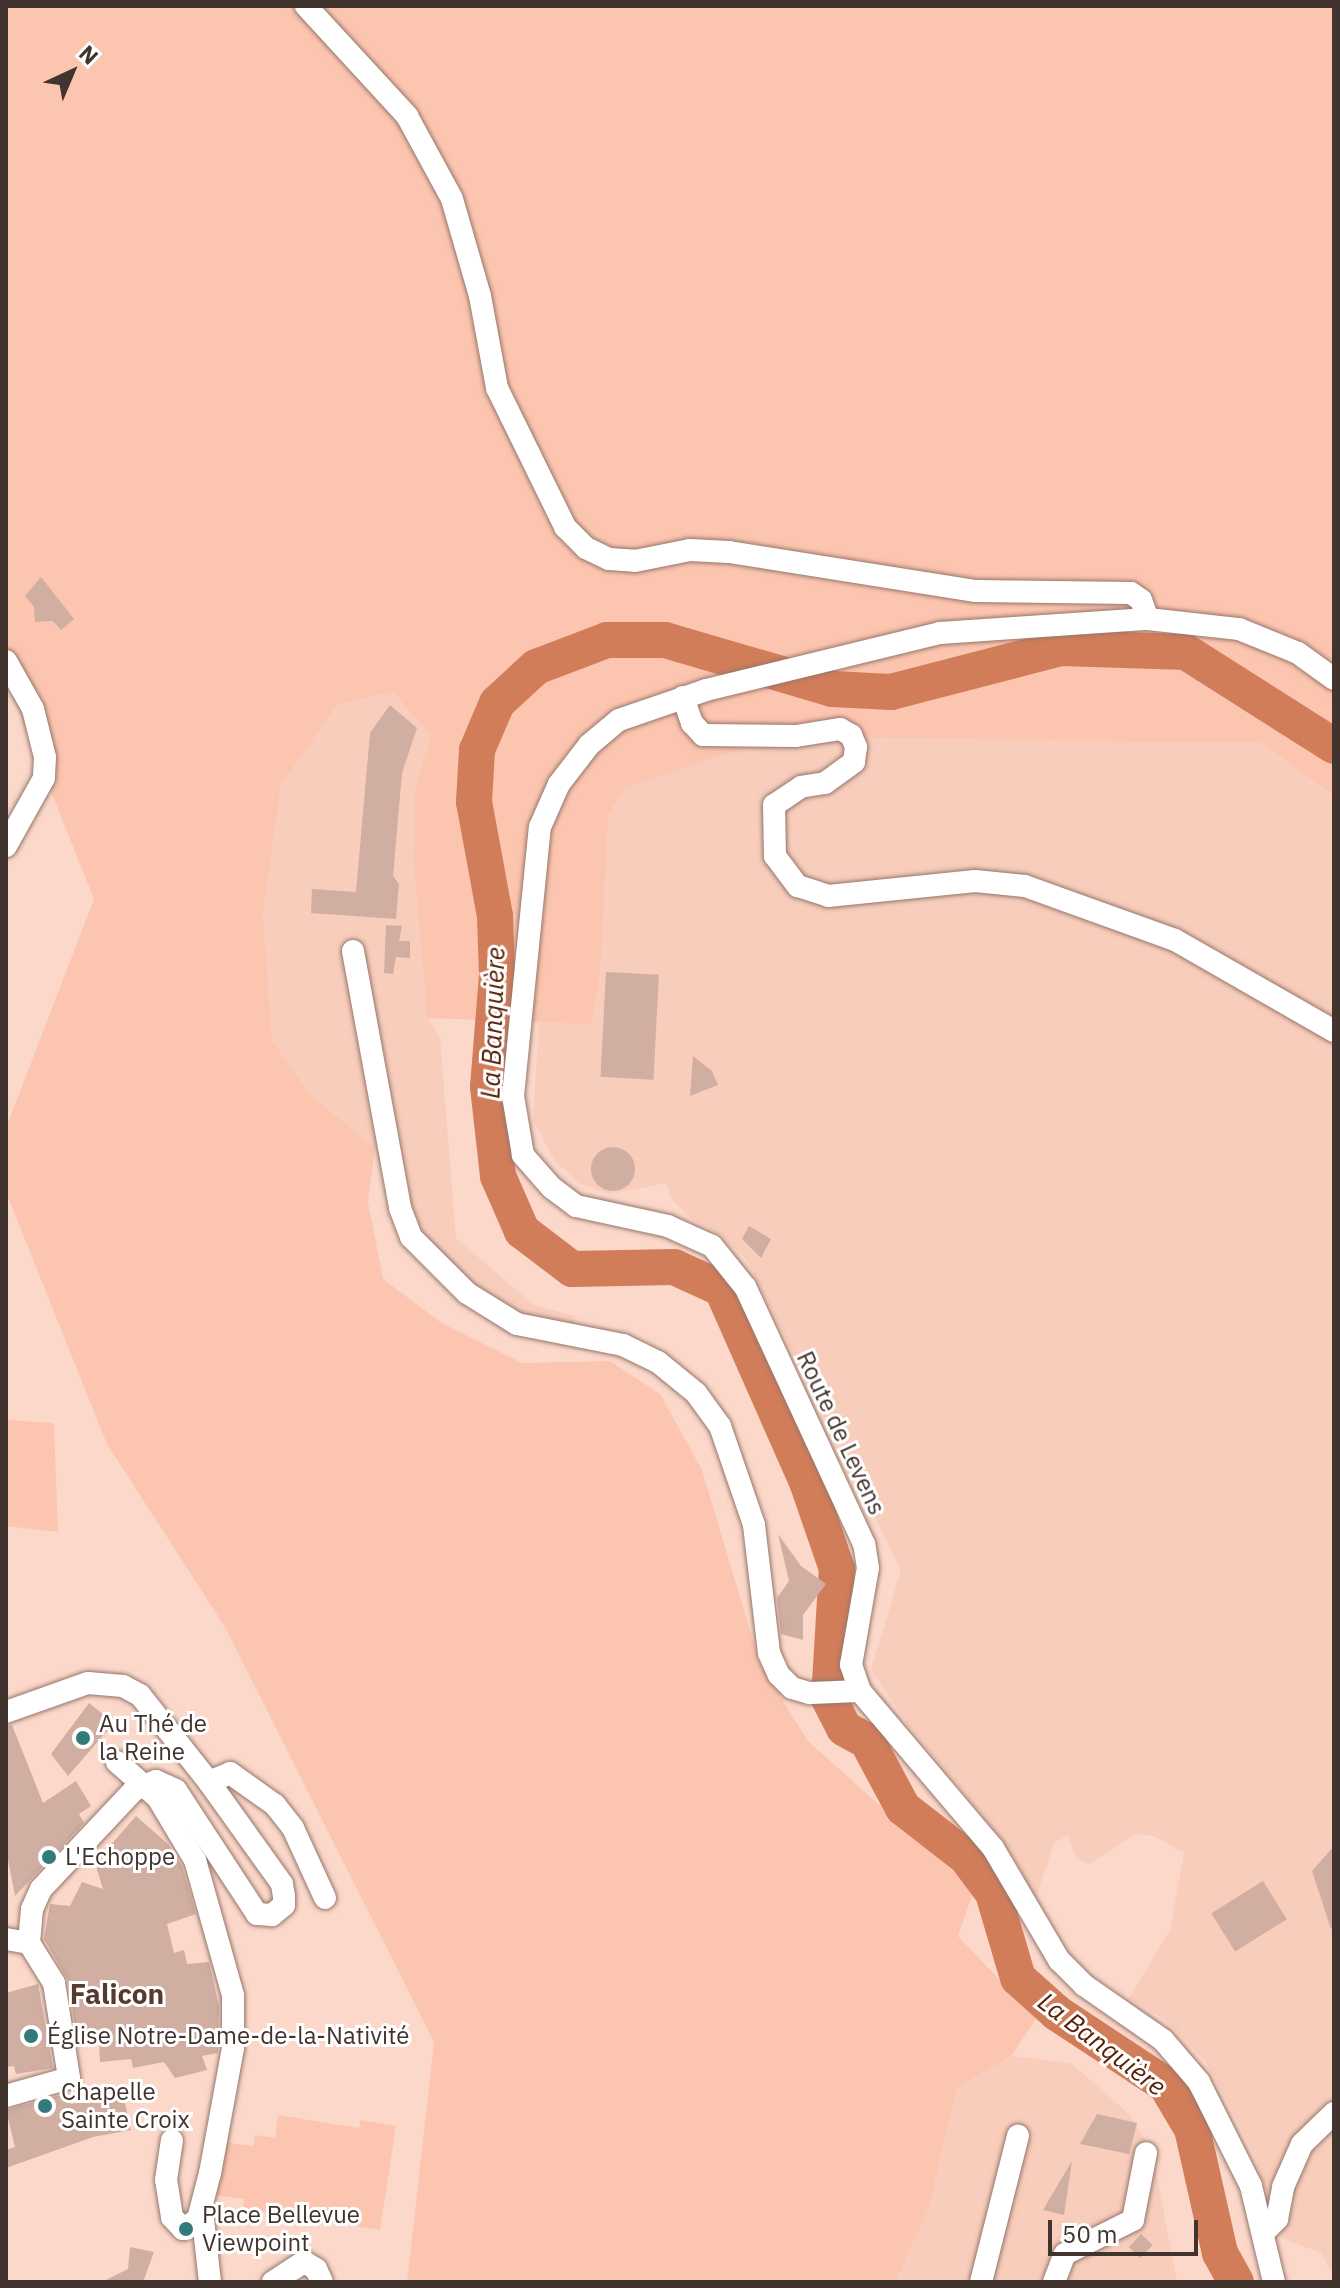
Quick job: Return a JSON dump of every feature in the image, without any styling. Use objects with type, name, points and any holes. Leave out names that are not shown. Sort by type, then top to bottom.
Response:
[{"type":"street","points":[[306,6],[407,116],[452,199],[480,296],[497,388],[565,527],[586,548],[609,559],[635,561],[690,550],[757,555],[976,591],[1131,593],[1141,600],[1148,619]]},
{"type":"street","name":"Route de Levens","points":[[854,1692],[851,1665],[868,1568],[864,1544],[745,1287],[712,1246],[668,1226],[576,1206],[523,1155],[513,1096],[540,827],[559,784],[589,745],[619,720],[706,690],[940,633],[1148,619],[1239,629],[1298,653],[1334,679]]},
{"type":"street","points":[[6,661],[33,709],[45,757],[44,778],[6,846]]},
{"type":"street","points":[[683,697],[692,723],[703,735],[796,736],[840,729],[851,735],[856,747],[854,762],[825,783],[801,787],[774,805],[775,856],[798,886],[828,896],[975,881],[1025,886],[1175,940],[1334,1031]]},
{"type":"street","points":[[353,951],[400,1208],[411,1237],[467,1293],[517,1324],[623,1345],[658,1362],[696,1393],[720,1426],[754,1525],[769,1653],[779,1675],[792,1688],[810,1693],[854,1692],[993,1848],[1059,1960],[1084,1985],[1182,2059],[1251,2186],[1266,2230],[1274,2282]]},
{"type":"street","points":[[6,1712],[68,1687],[123,1686],[155,1709],[209,1782],[282,1884],[284,1905],[272,1915],[250,1910],[176,1790],[163,1781],[143,1784],[122,1798],[41,1889],[32,1909],[29,1943],[54,1983],[69,2078],[6,2096]]},
{"type":"street","points":[[117,1762],[158,1798],[195,1860],[233,1995],[233,2048],[202,2210],[210,2282]]},
{"type":"street","points":[[209,1782],[230,1773],[275,1805],[293,1828],[325,1898]]},
{"type":"street","points":[[6,1939],[29,1943]]},
{"type":"street","points":[[1266,2230],[1277,2219],[1283,2187],[1302,2144],[1334,2113]]},
{"type":"street","points":[[981,2282],[1018,2136]]},
{"type":"street","points":[[172,2140],[166,2180],[172,2217],[183,2229],[191,2227],[202,2210]]},
{"type":"street","points":[[1054,2282],[1065,2254],[1133,2220],[1146,2153]]},
{"type":"street","points":[[273,2282],[304,2262],[316,2269],[322,2282]]},
{"type":"shaded area","points":[[6,6],[1334,6],[1334,796],[1262,743],[779,736],[625,788],[608,815],[600,974],[591,1024],[427,1018],[414,865],[415,788],[431,735],[393,692],[338,704],[281,785],[263,914],[272,1041],[311,1095],[375,1148],[368,1202],[383,1279],[443,1324],[522,1363],[610,1361],[660,1394],[702,1470],[760,1664],[808,1741],[974,1890],[958,1936],[1036,2019],[1011,2056],[957,2088],[928,2211],[895,2282],[407,2282],[434,2042],[225,1627],[107,1444],[6,1192],[6,1128],[94,899],[6,679]]},
{"type":"shaded area","points":[[393,692],[431,735],[415,788],[414,865],[427,1017],[440,1037],[456,1238],[534,1305],[575,1316],[575,1344],[518,1330],[404,1240],[375,1148],[311,1095],[272,1041],[263,914],[281,785],[338,704]]},
{"type":"shaded area","points":[[779,735],[1262,743],[1334,796],[1334,2276],[1321,2253],[1282,2238],[1253,2152],[1206,2062],[1164,2019],[1129,1998],[1170,1930],[1184,1853],[1154,1836],[1135,1834],[1090,1864],[1076,1858],[1068,1835],[1054,1843],[1036,1898],[1003,1840],[909,1726],[871,1670],[901,1570],[747,1260],[719,1234],[691,1219],[671,1198],[666,1183],[611,1194],[580,1184],[555,1161],[533,1120],[539,1023],[569,1021],[600,887],[608,815],[625,788],[650,776]]},
{"type":"shaded area","points":[[6,1420],[54,1423],[58,1532],[6,1526]]},
{"type":"shaded area","points":[[1011,2056],[1071,2063],[1129,2114],[1152,2150],[1177,2282],[895,2282],[928,2211],[957,2088]]},
{"type":"shaded area","points":[[278,2115],[359,2128],[360,2120],[396,2126],[380,2230],[243,2208],[244,2199],[216,2195],[224,2142],[253,2146],[255,2135],[275,2138]]},
{"type":"building","points":[[41,577],[74,619],[61,630],[53,621],[35,622],[34,607],[25,596]]},
{"type":"building","points":[[390,705],[417,728],[402,773],[393,876],[399,884],[396,919],[311,913],[312,889],[356,892],[370,733]]},
{"type":"building","points":[[386,925],[402,926],[399,941],[410,941],[410,958],[396,957],[393,974],[384,973]]},
{"type":"building","points":[[606,972],[659,975],[653,1080],[601,1077]]},
{"type":"building","points":[[693,1056],[712,1071],[718,1085],[690,1096]]},
{"type":"building","points":[[613,1147],[628,1154],[635,1169],[628,1184],[613,1191],[598,1184],[591,1169],[598,1154]]},
{"type":"building","points":[[749,1226],[771,1239],[761,1258],[742,1239]]},
{"type":"building","points":[[778,1534],[801,1566],[826,1584],[803,1615],[803,1640],[781,1634],[777,1598],[789,1581]]},
{"type":"building","name":"Au Thé de la Reine","points":[[89,1703],[114,1723],[68,1776],[51,1754]]},
{"type":"building","points":[[12,1725],[43,1803],[76,1781],[91,1806],[79,1814],[84,1823],[15,1896],[6,1849],[6,1726]]},
{"type":"building","points":[[136,1816],[168,1844],[182,1866],[196,1914],[167,1924],[174,1953],[184,1950],[187,1964],[209,1962],[219,2006],[218,2053],[202,2056],[207,2070],[175,2078],[164,2062],[133,2068],[131,2059],[100,2062],[99,2040],[78,2047],[68,1980],[44,1939],[50,1904],[70,1906],[82,1882],[103,1889],[95,1863]]},
{"type":"building","points":[[1334,1846],[1334,1928],[1331,1929],[1312,1871]]},
{"type":"building","points":[[1263,1881],[1287,1919],[1235,1951],[1211,1913]]},
{"type":"building","name":"Église Notre-Dame-de-la-Nativité","points":[[38,1984],[53,2068],[16,2074],[14,2066],[6,2067],[6,1993]]},
{"type":"building","points":[[68,2093],[71,2104],[123,2094],[131,2130],[93,2137],[6,2168],[6,2150],[15,2147],[6,2110]]},
{"type":"building","points":[[1097,2114],[1137,2123],[1129,2154],[1080,2144]]},
{"type":"building","points":[[1072,2161],[1064,2215],[1043,2210],[1050,2198]]},
{"type":"building","points":[[1141,2234],[1153,2245],[1140,2258],[1129,2247]]},
{"type":"building","points":[[130,2247],[154,2252],[143,2282],[102,2282],[128,2269]]},
{"type":"waterway","name":"La Banquière","points":[[1236,2282],[1220,2253],[1192,2129],[1166,2085],[1057,2013],[1018,1978],[993,1893],[966,1857],[903,1808],[867,1741],[844,1728],[829,1698],[837,1569],[807,1482],[722,1289],[674,1267],[572,1269],[522,1231],[498,1176],[488,1087],[497,974],[495,916],[474,802],[477,750],[497,703],[536,667],[607,640],[665,640],[833,689],[891,692],[1061,648],[1186,652],[1334,746]]},
{"type":"place","name":"Au Thé de la Reine","points":[[83,1738]]},
{"type":"place","name":"L'Echoppe","points":[[49,1857]]},
{"type":"place","name":"Église Notre-Dame-de-la-Nativité","points":[[31,2036]]},
{"type":"place","name":"Chapelle Sainte Croix","points":[[45,2106]]},
{"type":"place","name":"Place Bellevue Viewpoint","points":[[186,2229]]},
{"type":"district","name":"Falicon","points":[[117,1994]]}]
